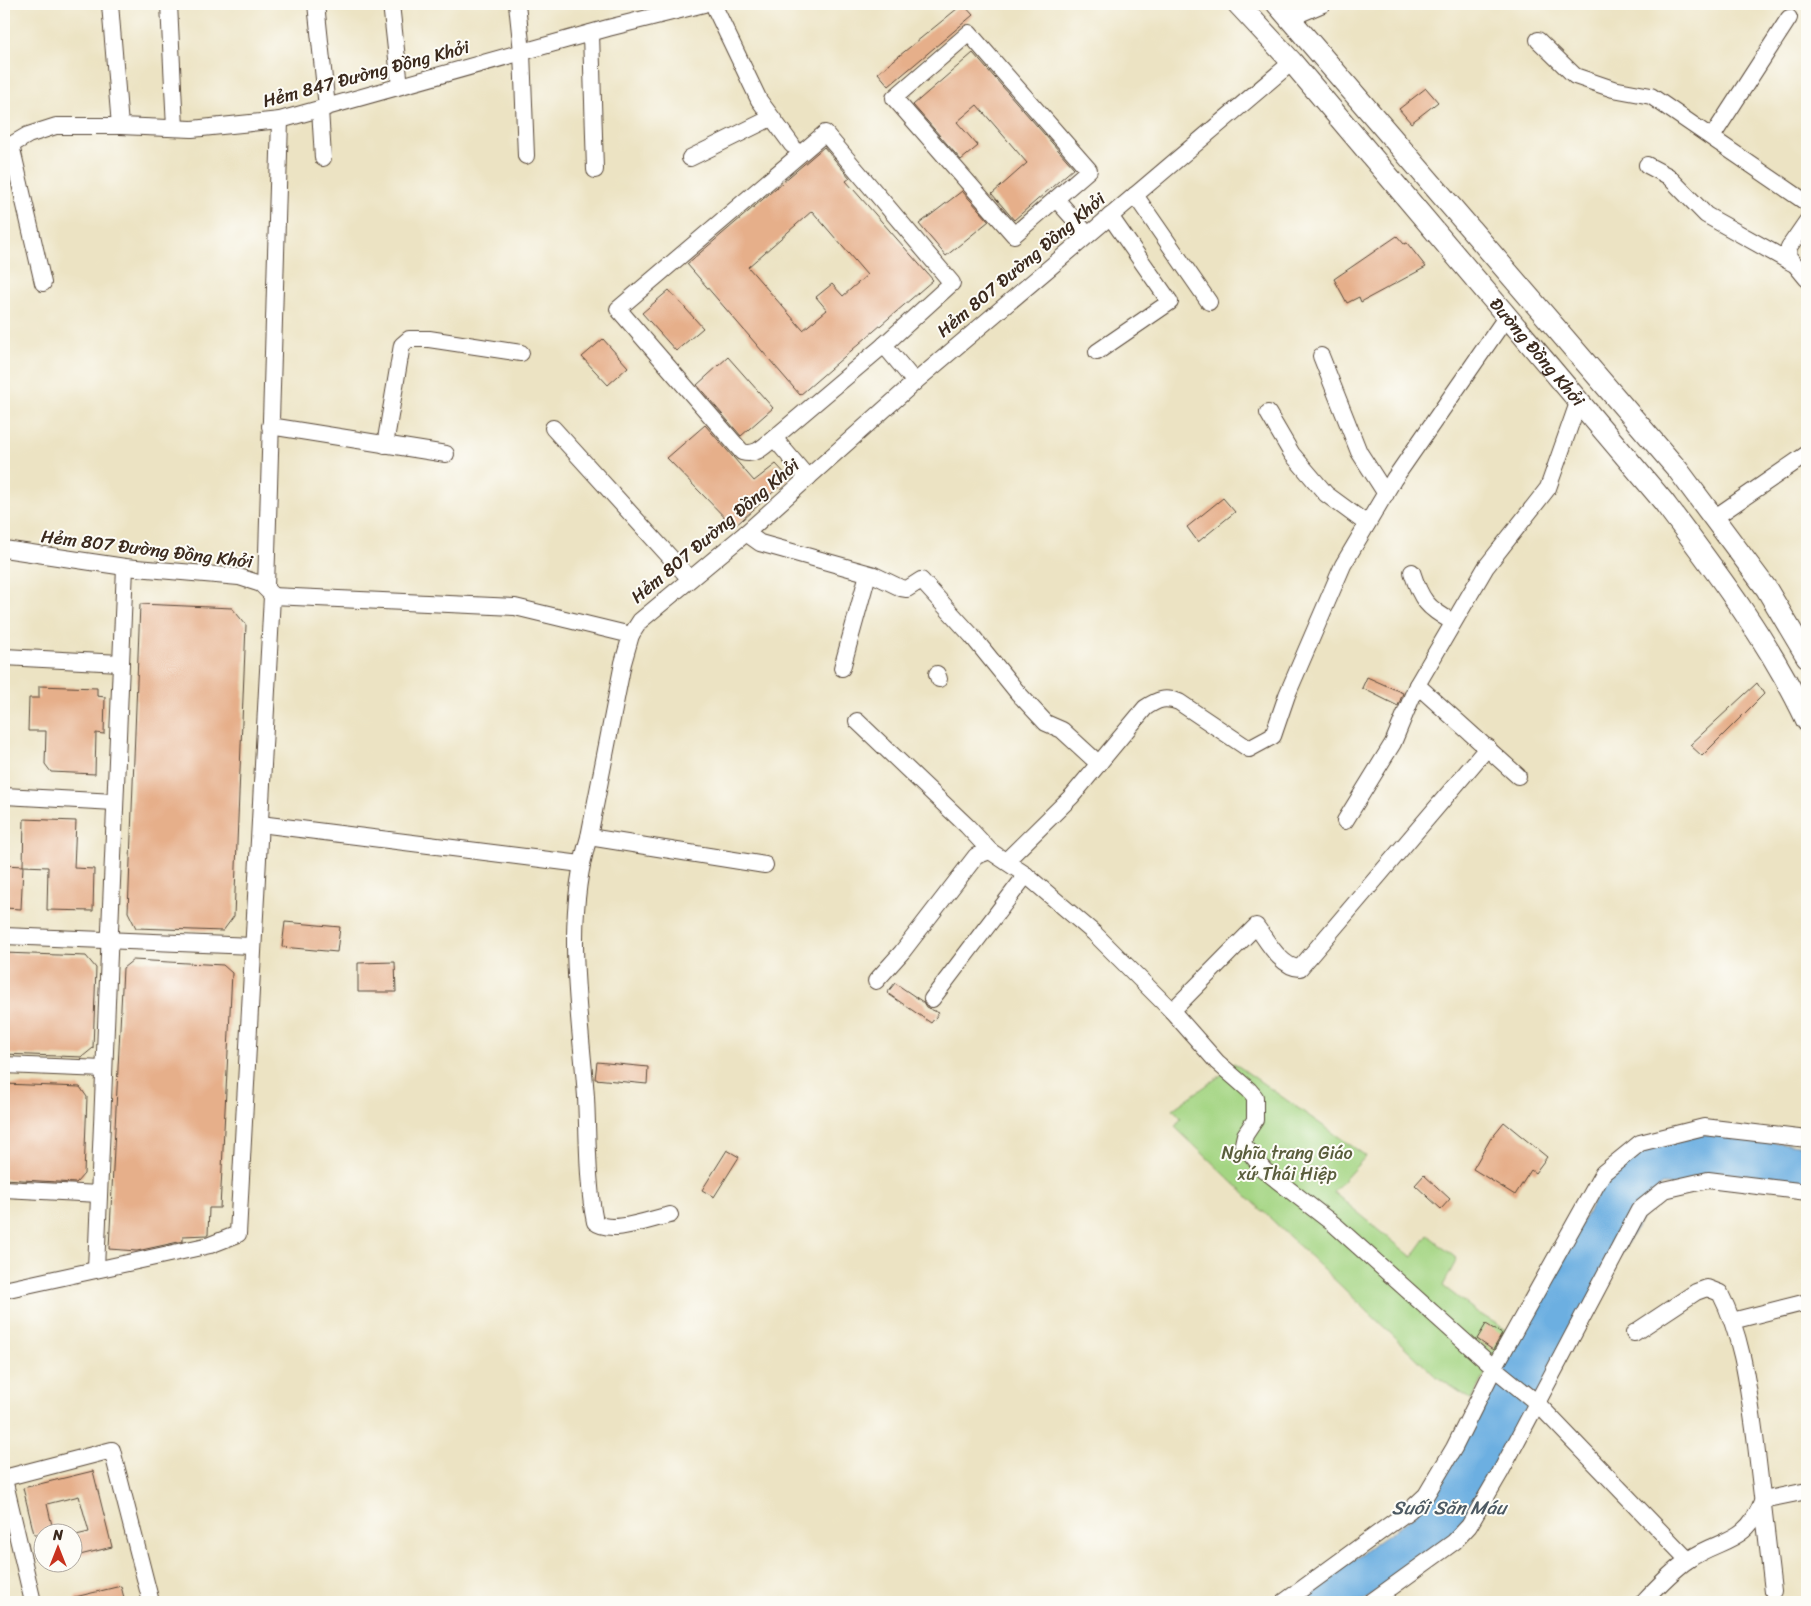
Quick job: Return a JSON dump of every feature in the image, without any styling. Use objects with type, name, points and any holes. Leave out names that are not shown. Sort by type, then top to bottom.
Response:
[{"type":"main road","name":"Đường Đồng Khởi","points":[[1238,4],[1292,62],[1663,501],[1716,570],[1766,649],[1807,721]]},
{"type":"main road","name":"Đường Đồng Khởi","points":[[1283,11],[1678,470],[1766,588],[1807,657]]},
{"type":"main road","points":[[1292,62],[1314,46]]},
{"type":"street","points":[[110,4],[120,126]]},
{"type":"street","points":[[170,4],[176,128]]},
{"type":"street","points":[[316,4],[324,108],[322,158]]},
{"type":"street","points":[[391,4],[400,86]]},
{"type":"street","points":[[517,4],[522,52],[526,156]]},
{"type":"street","name":"Hẻm 847 Đường Đồng Khởi","points":[[7,145],[28,135],[56,126],[219,127],[280,120],[591,33],[704,4]]},
{"type":"street","points":[[713,4],[759,100],[792,145]]},
{"type":"street","points":[[1283,11],[1323,4]]},
{"type":"street","points":[[1712,137],[1789,18]]},
{"type":"street","points":[[591,33],[595,170]]},
{"type":"street","points":[[969,33],[1089,170],[1056,199],[1014,235],[894,98],[969,33]]},
{"type":"street","points":[[1538,40],[1575,76],[1613,89],[1651,96],[1807,203]]},
{"type":"street","name":"Hẻm 807 Đường Đồng Khởi","points":[[4,549],[125,567],[239,577],[255,581],[269,592],[515,607],[631,635],[640,620],[746,533],[915,382],[1292,62]]},
{"type":"street","points":[[690,158],[771,118]]},
{"type":"street","points":[[4,1290],[210,1244],[238,1234],[260,824],[269,592],[270,426],[280,120]]},
{"type":"street","points":[[825,133],[952,283],[884,345],[756,453],[742,452],[618,309],[825,133]]},
{"type":"street","points":[[7,145],[43,283]]},
{"type":"street","points":[[1647,165],[1668,176],[1706,215],[1792,263]]},
{"type":"street","points":[[1135,195],[1209,302]]},
{"type":"street","points":[[1056,199],[1088,235]]},
{"type":"street","points":[[1097,352],[1170,302],[1110,216]]},
{"type":"street","points":[[1807,221],[1789,247],[1788,256],[1807,279]]},
{"type":"street","points":[[1006,861],[1051,817],[1099,764],[1145,708],[1155,701],[1166,698],[1179,702],[1206,718],[1249,749],[1273,736],[1287,695],[1342,565],[1386,494],[1507,316]]},
{"type":"street","points":[[384,444],[402,344],[409,340],[429,339],[521,354]]},
{"type":"street","points":[[884,345],[915,382]]},
{"type":"street","points":[[1321,356],[1359,452],[1386,494]]},
{"type":"street","points":[[1345,821],[1393,743],[1417,685],[1486,567],[1548,488],[1579,400]]},
{"type":"street","points":[[1268,413],[1292,454],[1326,494],[1368,524]]},
{"type":"street","points":[[270,426],[446,454]]},
{"type":"street","points":[[553,428],[690,579]]},
{"type":"street","points":[[774,438],[808,478]]},
{"type":"street","points":[[1714,518],[1807,454]]},
{"type":"street","points":[[746,533],[760,543],[868,574],[904,589],[921,580],[972,636],[1046,723],[1062,730],[1099,764]]},
{"type":"street","points":[[96,1269],[125,567]]},
{"type":"street","points":[[1412,572],[1424,601],[1433,611],[1453,622]]},
{"type":"street","points":[[842,668],[868,574]]},
{"type":"street","points":[[631,635],[623,663],[589,837],[581,864],[576,910],[575,970],[595,1222],[601,1227],[614,1228],[670,1215]]},
{"type":"street","points":[[4,657],[121,663]]},
{"type":"street","points":[[1417,685],[1518,776]]},
{"type":"street","points":[[857,721],[967,826],[990,851],[1026,875],[1094,933],[1172,1011],[1216,1062],[1255,1097],[1255,1120],[1244,1135],[1243,1144],[1256,1162],[1336,1226],[1494,1368],[1536,1402],[1688,1560]]},
{"type":"street","points":[[1172,1011],[1256,926],[1279,956],[1290,966],[1300,968],[1488,747]]},
{"type":"street","points":[[4,796],[115,802]]},
{"type":"street","points":[[260,824],[581,864]]},
{"type":"street","points":[[589,837],[765,865]]},
{"type":"street","points":[[876,982],[902,952],[976,856],[990,851]]},
{"type":"street","points":[[932,999],[1026,875]]},
{"type":"street","points":[[4,936],[253,946]]},
{"type":"street","points":[[4,1065],[104,1069]]},
{"type":"street","points":[[1284,1602],[1410,1510],[1426,1495],[1454,1448],[1494,1368],[1603,1173],[1640,1143],[1704,1127],[1807,1140]]},
{"type":"street","points":[[1377,1600],[1454,1542],[1469,1526],[1496,1481],[1639,1210],[1664,1190],[1708,1180],[1807,1192]]},
{"type":"street","points":[[4,1189],[99,1194]]},
{"type":"street","points":[[1634,1333],[1696,1292],[1707,1288],[1720,1293],[1743,1354],[1763,1500],[1772,1591]]},
{"type":"street","points":[[1732,1321],[1807,1302]]},
{"type":"street","points":[[33,1602],[4,1478],[112,1450],[152,1602]]},
{"type":"street","points":[[1763,1500],[1807,1491]]},
{"type":"street","points":[[1649,1600],[1688,1560],[1746,1530],[1757,1516],[1763,1500]]},
{"type":"green space","name":"Nghĩa trang Giáo xứ Thái Hiệp","points":[[1234,1063],[1366,1156],[1333,1192],[1412,1257],[1428,1235],[1457,1259],[1443,1286],[1477,1312],[1508,1331],[1472,1400],[1434,1375],[1175,1127],[1181,1118],[1173,1109],[1224,1073]]},
{"type":"water","name":"Suối Săn Máu","points":[[1703,1134],[1807,1146],[1807,1186],[1661,1185],[1480,1497],[1451,1537],[1361,1602],[1294,1602],[1415,1515],[1496,1378],[1607,1177],[1643,1149]]},
{"type":"building","points":[[963,4],[973,15],[889,86],[878,73]]},
{"type":"building","points":[[973,53],[1074,168],[1014,220],[992,194],[1027,163],[977,105],[957,122],[978,146],[961,160],[913,105]]},
{"type":"building","points":[[1426,88],[1438,102],[1411,123],[1399,109]]},
{"type":"building","points":[[824,147],[850,178],[846,181],[933,280],[800,395],[687,264]],"holes":[[[812,211],[867,275],[843,296],[832,284],[816,297],[827,310],[803,330],[748,267]]]},
{"type":"building","points":[[962,191],[989,221],[946,256],[919,224]]},
{"type":"building","points":[[1397,236],[1404,244],[1407,243],[1426,267],[1361,302],[1359,297],[1347,303],[1334,279]]},
{"type":"building","points":[[669,290],[703,328],[676,351],[642,313]]},
{"type":"building","points":[[603,339],[628,367],[608,385],[582,357]]},
{"type":"building","points":[[728,357],[773,408],[741,436],[697,385]]},
{"type":"building","points":[[705,425],[754,481],[776,464],[789,478],[734,527],[667,458]]},
{"type":"building","points":[[1223,498],[1235,512],[1198,542],[1187,527]]},
{"type":"building","points":[[140,604],[232,608],[246,625],[234,916],[223,931],[136,928],[128,912]]},
{"type":"building","points":[[1367,677],[1403,693],[1398,706],[1362,688]]},
{"type":"building","points":[[1757,683],[1764,694],[1702,756],[1690,745]]},
{"type":"building","points":[[39,686],[97,688],[97,696],[105,697],[104,734],[96,733],[95,774],[51,772],[45,764],[46,731],[28,731],[29,698],[39,698]]},
{"type":"building","points":[[24,819],[76,821],[74,868],[94,869],[93,911],[47,910],[48,867],[23,866]]},
{"type":"building","points":[[4,865],[23,866],[21,909],[4,908]]},
{"type":"building","points":[[285,922],[340,927],[337,952],[282,947]]},
{"type":"building","points":[[4,953],[86,956],[96,968],[93,1048],[82,1057],[4,1054]]},
{"type":"building","points":[[133,960],[223,965],[232,973],[220,1208],[209,1208],[208,1235],[183,1236],[183,1241],[137,1251],[109,1249],[123,968]]},
{"type":"building","points":[[395,962],[396,992],[358,992],[358,963]]},
{"type":"building","points":[[895,983],[923,1002],[926,1007],[939,1013],[931,1023],[887,993]]},
{"type":"building","points":[[597,1062],[648,1067],[647,1084],[595,1079]]},
{"type":"building","points":[[4,1084],[80,1087],[87,1097],[84,1174],[76,1183],[4,1179]]},
{"type":"building","points":[[1504,1122],[1547,1157],[1535,1173],[1531,1170],[1515,1195],[1473,1169],[1491,1138]]},
{"type":"building","points":[[727,1150],[739,1157],[714,1197],[702,1190]]},
{"type":"building","points":[[1424,1175],[1450,1199],[1441,1209],[1415,1185]]},
{"type":"building","points":[[1486,1324],[1502,1334],[1493,1350],[1477,1339]]},
{"type":"building","points":[[93,1471],[112,1547],[82,1554],[82,1534],[89,1532],[79,1496],[47,1504],[52,1524],[32,1524],[32,1526],[23,1488]]},
{"type":"building","points":[[121,1586],[125,1602],[75,1602],[75,1597]]}]
